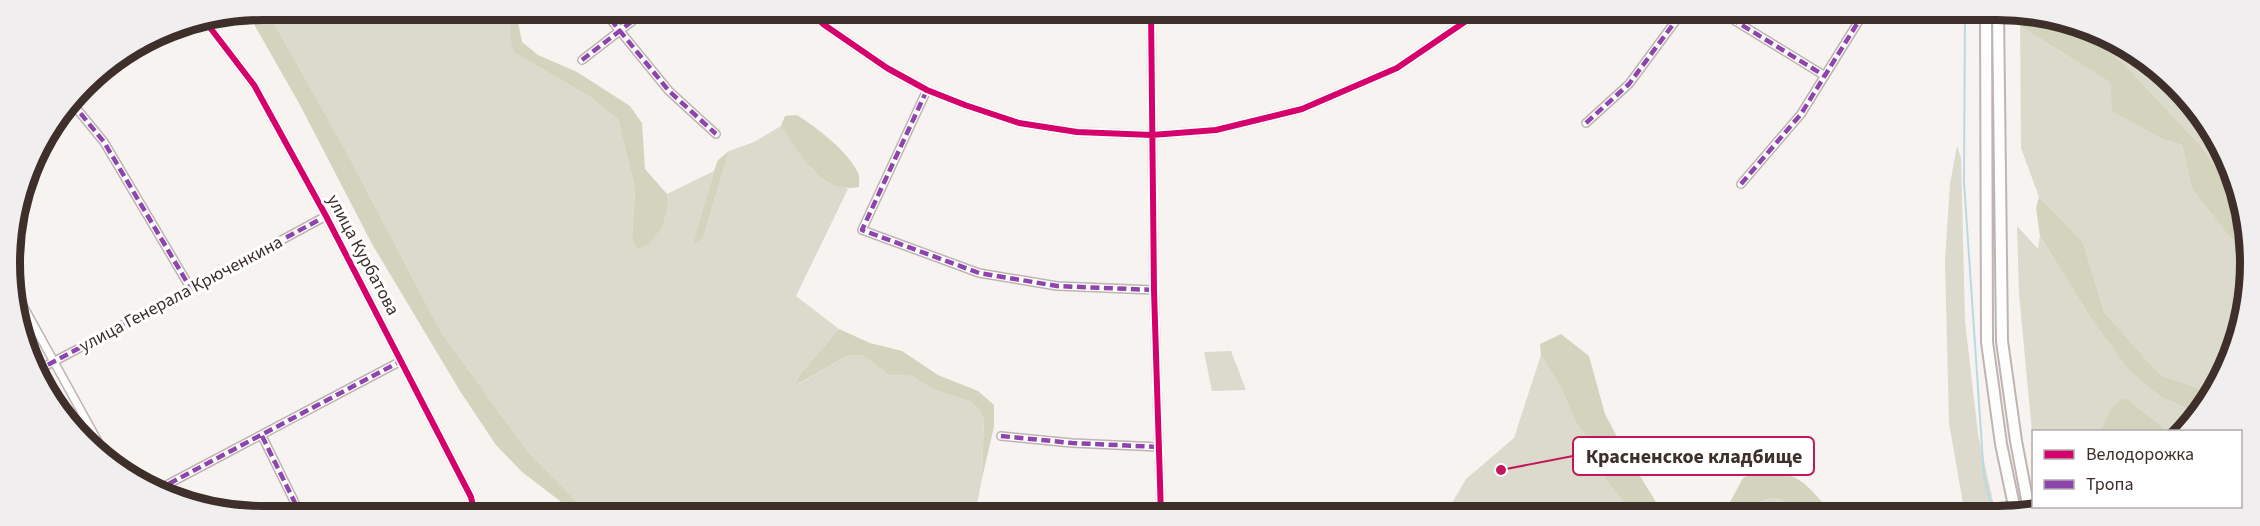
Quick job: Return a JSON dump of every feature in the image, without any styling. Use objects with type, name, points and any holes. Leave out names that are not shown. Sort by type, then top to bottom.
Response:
[{"type":"main road","points":[[1986,20],[1988,342],[2001,444],[2014,506]]},
{"type":"main road","points":[[1998,20],[2002,341],[2016,441],[2028,504]]},
{"type":"street","points":[[610,20],[669,91],[716,134]]},
{"type":"street","points":[[582,60],[634,20]]},
{"type":"street","points":[[819,20],[887,68],[927,90],[1020,123],[1077,132],[1152,135],[1216,130],[1302,109],[1396,68],[1468,20]]},
{"type":"street","points":[[1151,20],[1154,290],[1161,506]]},
{"type":"street","points":[[1586,123],[1629,84],[1676,20]]},
{"type":"street","points":[[1734,20],[1824,76]]},
{"type":"street","points":[[1740,184],[1801,114],[1859,20]]},
{"type":"street","name":"улица Курбатова","points":[[209,26],[254,85],[326,216],[471,497],[473,506]]},
{"type":"street","points":[[927,90],[862,230],[979,273],[1057,286],[1154,290]]},
{"type":"street","points":[[76,108],[104,142],[191,290]]},
{"type":"street","name":"улица Генерала Крюченкина","points":[[43,367],[191,290],[326,216]]},
{"type":"street","points":[[23,306],[99,443]]},
{"type":"street","points":[[165,486],[400,361]]},
{"type":"street","points":[[262,436],[297,506]]},
{"type":"street","points":[[1001,436],[1072,443],[1159,447]]},
{"type":"shaded area","points":[[272,20],[512,20],[515,53],[590,97],[618,119],[635,189],[632,238],[668,205],[667,194],[714,171],[694,244],[703,238],[729,151],[754,142],[781,126],[812,170],[829,183],[848,189],[796,296],[839,329],[801,373],[797,385],[849,355],[862,355],[889,375],[912,376],[932,389],[969,401],[978,408],[984,419],[982,478],[977,506],[581,506],[529,453],[441,332],[346,151]]},
{"type":"shaded area","points":[[2020,26],[2111,83],[2165,140],[2182,145],[2192,189],[2240,247],[2240,279],[2236,311],[2222,356],[2202,394],[2198,388],[2163,376],[2104,312],[2083,242],[2039,197],[2021,148]]},
{"type":"shaded area","points":[[2092,39],[2119,52],[2145,70],[2180,102],[2208,141],[2228,184],[2200,145],[2124,64]]},
{"type":"shaded area","points":[[1957,146],[1961,158],[1965,321],[1978,434],[1994,506],[1963,506],[1949,423],[1945,262],[1950,184]]},
{"type":"shaded area","points":[[2017,226],[2038,249],[2040,236],[2091,318],[2163,398],[2191,410],[2174,430],[2167,430],[2126,398],[2104,422],[2101,430],[2032,430],[2032,432],[2019,294]]},
{"type":"shaded area","points":[[1231,351],[1246,390],[1212,391],[1204,352]]},
{"type":"shaded area","points":[[1541,355],[1560,386],[1575,421],[1590,442],[1595,466],[1627,506],[1450,506],[1466,479],[1514,438]]},
{"type":"shaded area","points":[[1771,498],[1782,500],[1790,506],[1755,506]]},
{"type":"green space","points":[[252,20],[272,20],[346,151],[441,332],[529,453],[581,506],[564,506],[522,472],[496,445],[460,391],[372,244],[300,105]]},
{"type":"green space","points":[[512,20],[519,20],[522,42],[538,55],[577,72],[630,106],[642,123],[645,169],[667,194],[668,205],[662,227],[649,244],[638,249],[632,239],[635,189],[618,119],[590,97],[515,53],[510,31]]},
{"type":"green space","points":[[2025,22],[2075,32],[2092,39],[2124,64],[2200,145],[2228,184],[2236,215],[2240,246],[2228,235],[2192,189],[2182,145],[2165,140],[2112,111],[2111,83],[2020,26]]},
{"type":"green space","points":[[797,115],[822,133],[854,165],[859,175],[859,187],[845,188],[833,185],[812,170],[781,126],[785,116]]},
{"type":"green space","points":[[729,151],[703,238],[693,245],[718,160]]},
{"type":"green space","points":[[2039,197],[2083,242],[2104,312],[2154,368],[2163,376],[2198,388],[2202,394],[2191,410],[2163,398],[2130,371],[2091,318],[2040,236],[2036,208]]},
{"type":"green space","points":[[839,329],[870,343],[902,351],[938,375],[978,391],[994,405],[994,427],[982,478],[984,419],[978,408],[969,401],[932,389],[912,376],[889,375],[862,355],[849,355],[796,385],[801,373]]},
{"type":"green space","points":[[1561,334],[1589,356],[1605,414],[1658,506],[1627,506],[1595,466],[1590,442],[1575,421],[1560,386],[1541,355],[1540,344]]},
{"type":"green space","points":[[2126,398],[2167,430],[2101,430],[2116,404]]},
{"type":"green space","points":[[1760,469],[1786,474],[1803,483],[1826,506],[1790,506],[1782,500],[1771,498],[1759,502],[1756,506],[1728,506],[1743,478]]},
{"type":"waterway","points":[[1965,20],[1964,182],[1984,477],[1992,506]]},
{"type":"marked path","points":[[611,20],[669,91],[716,134]]},
{"type":"marked path","points":[[582,60],[634,20]]},
{"type":"marked path","points":[[1586,123],[1629,84],[1676,20]]},
{"type":"marked path","points":[[1734,20],[1825,76]]},
{"type":"marked path","points":[[1741,184],[1801,114],[1859,20]]},
{"type":"marked path","points":[[927,90],[862,230],[979,273],[1057,286],[1154,290]]},
{"type":"marked path","points":[[76,108],[104,142],[191,289]]},
{"type":"marked path","points":[[43,367],[326,216]]},
{"type":"marked path","points":[[165,486],[401,361]]},
{"type":"marked path","points":[[262,436],[297,506]]},
{"type":"marked path","points":[[1001,436],[1072,443],[1159,447]]},
{"type":"cycle path","points":[[819,20],[887,68],[927,90],[965,105],[1019,123],[1077,132],[1152,135],[1216,130],[1302,109],[1397,68],[1468,20]]},
{"type":"cycle path","points":[[1151,20],[1154,290],[1161,506]]},
{"type":"cycle path","points":[[209,26],[254,85],[326,216],[471,497],[473,506]]},
{"type":"place","name":"Красненское кладбище","points":[[1501,470]]}]
